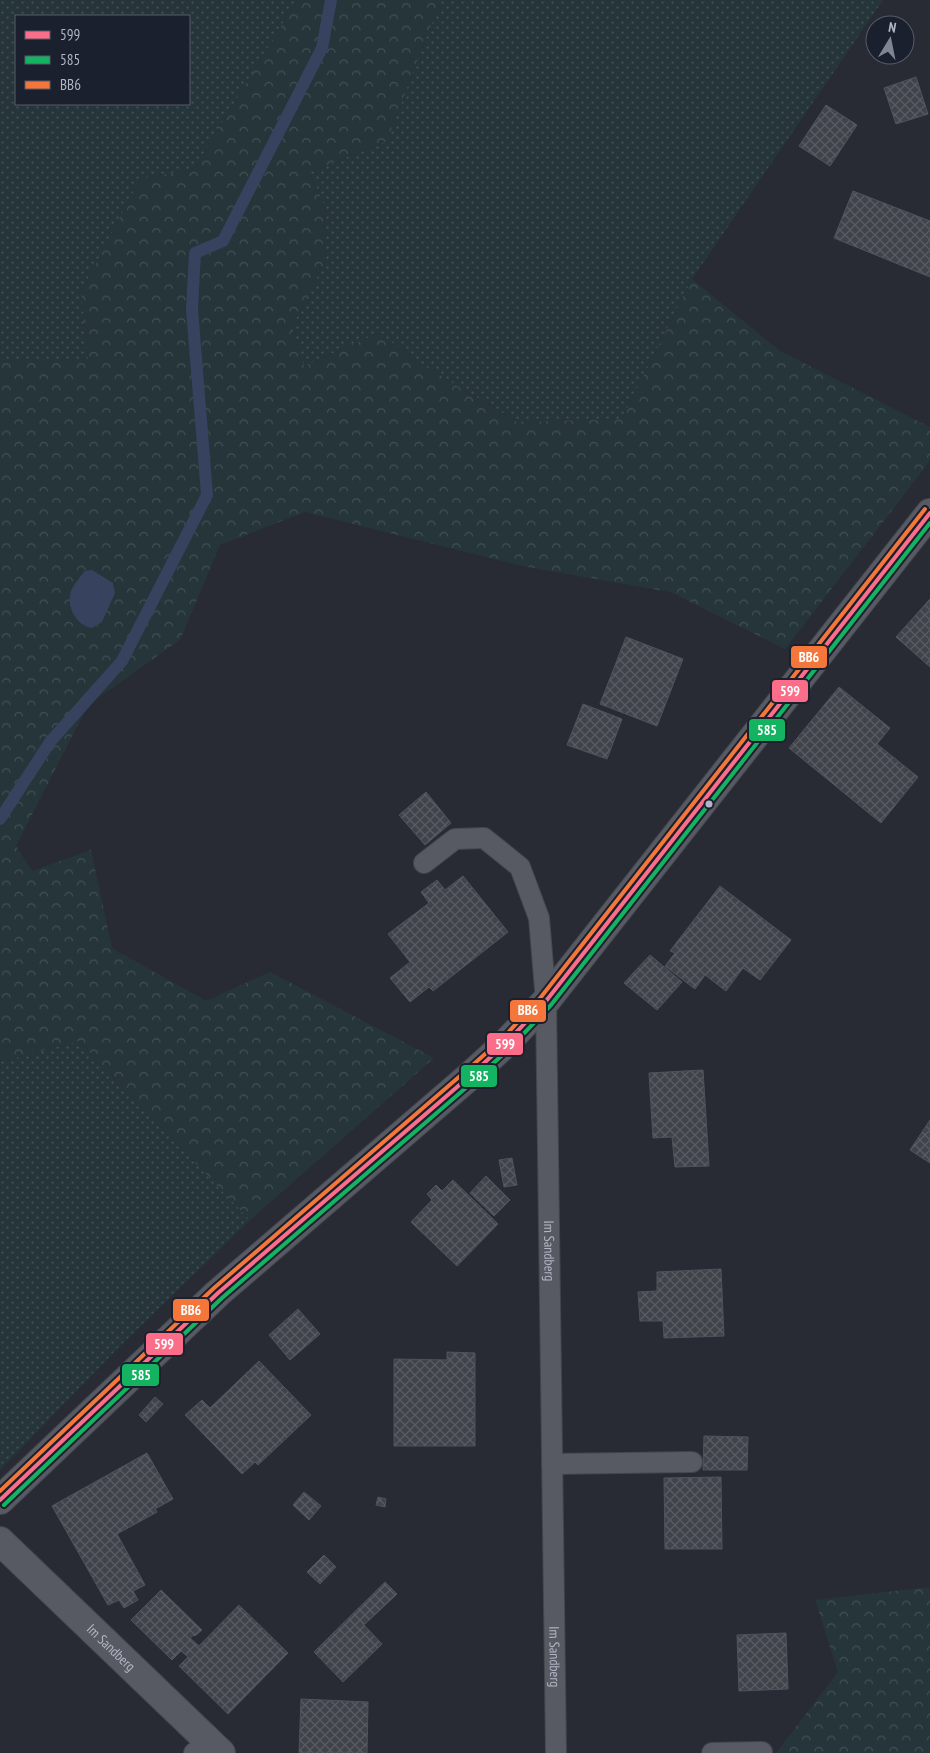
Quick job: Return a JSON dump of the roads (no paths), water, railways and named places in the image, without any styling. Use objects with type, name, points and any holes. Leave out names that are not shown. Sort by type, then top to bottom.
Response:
[{"type":"street","points":[[0,1500],[218,1293],[471,1075],[506,1043],[546,1001],[930,513]]},
{"type":"street","name":"Im Sandberg","points":[[0,1541],[208,1749]]},
{"type":"lane","name":"Im Sandberg","points":[[424,863],[456,839],[484,838],[520,867],[539,918],[546,1001],[556,1753]]},
{"type":"lane","points":[[552,1464],[692,1462]]},
{"type":"lane","points":[[712,1753],[762,1752]]},
{"type":"water","points":[[92,570],[113,583],[115,593],[102,622],[92,628],[77,619],[71,609],[70,597],[72,588],[85,571]]},
{"type":"waterway","points":[[0,819],[50,742],[122,661],[207,495],[192,309],[195,253],[223,241],[322,48],[331,0]]}]
